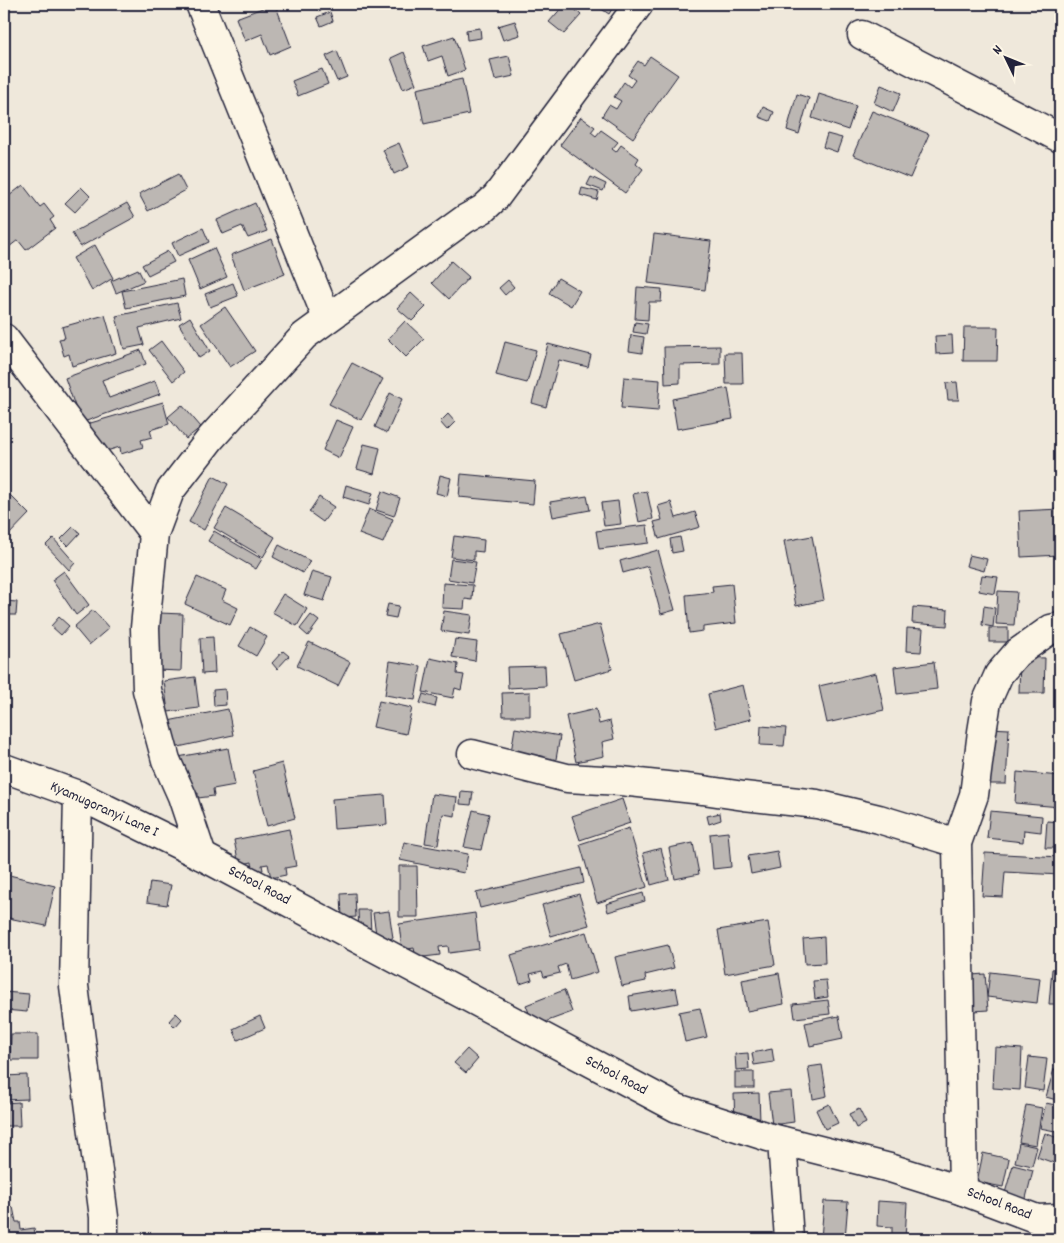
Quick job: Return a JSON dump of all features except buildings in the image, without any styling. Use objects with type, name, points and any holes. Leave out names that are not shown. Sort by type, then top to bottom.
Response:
[{"type":"street","points":[[200,4],[327,318]]},
{"type":"street","points":[[202,856],[182,796],[166,760],[146,690],[145,628],[154,534],[170,491],[211,438],[304,336],[465,219],[483,209],[496,196],[639,4]]},
{"type":"street","points":[[862,35],[1060,138]]},
{"type":"street","points":[[4,338],[154,534]]},
{"type":"street","points":[[963,1191],[957,843],[974,795],[988,701],[999,674],[1017,653],[1051,629],[1060,627]]},
{"type":"street","points":[[472,754],[567,778],[621,781],[817,804],[879,819],[957,843]]},
{"type":"street","name":"Kyamugoranyi Lane I","points":[[4,768],[78,795],[202,856]]},
{"type":"street","points":[[78,795],[74,986],[102,1207],[104,1239]]},
{"type":"street","name":"School Road","points":[[202,856],[677,1108],[782,1141],[890,1168],[963,1191],[1037,1219],[1060,1218]]},
{"type":"street","points":[[782,1141],[788,1239]]}]
